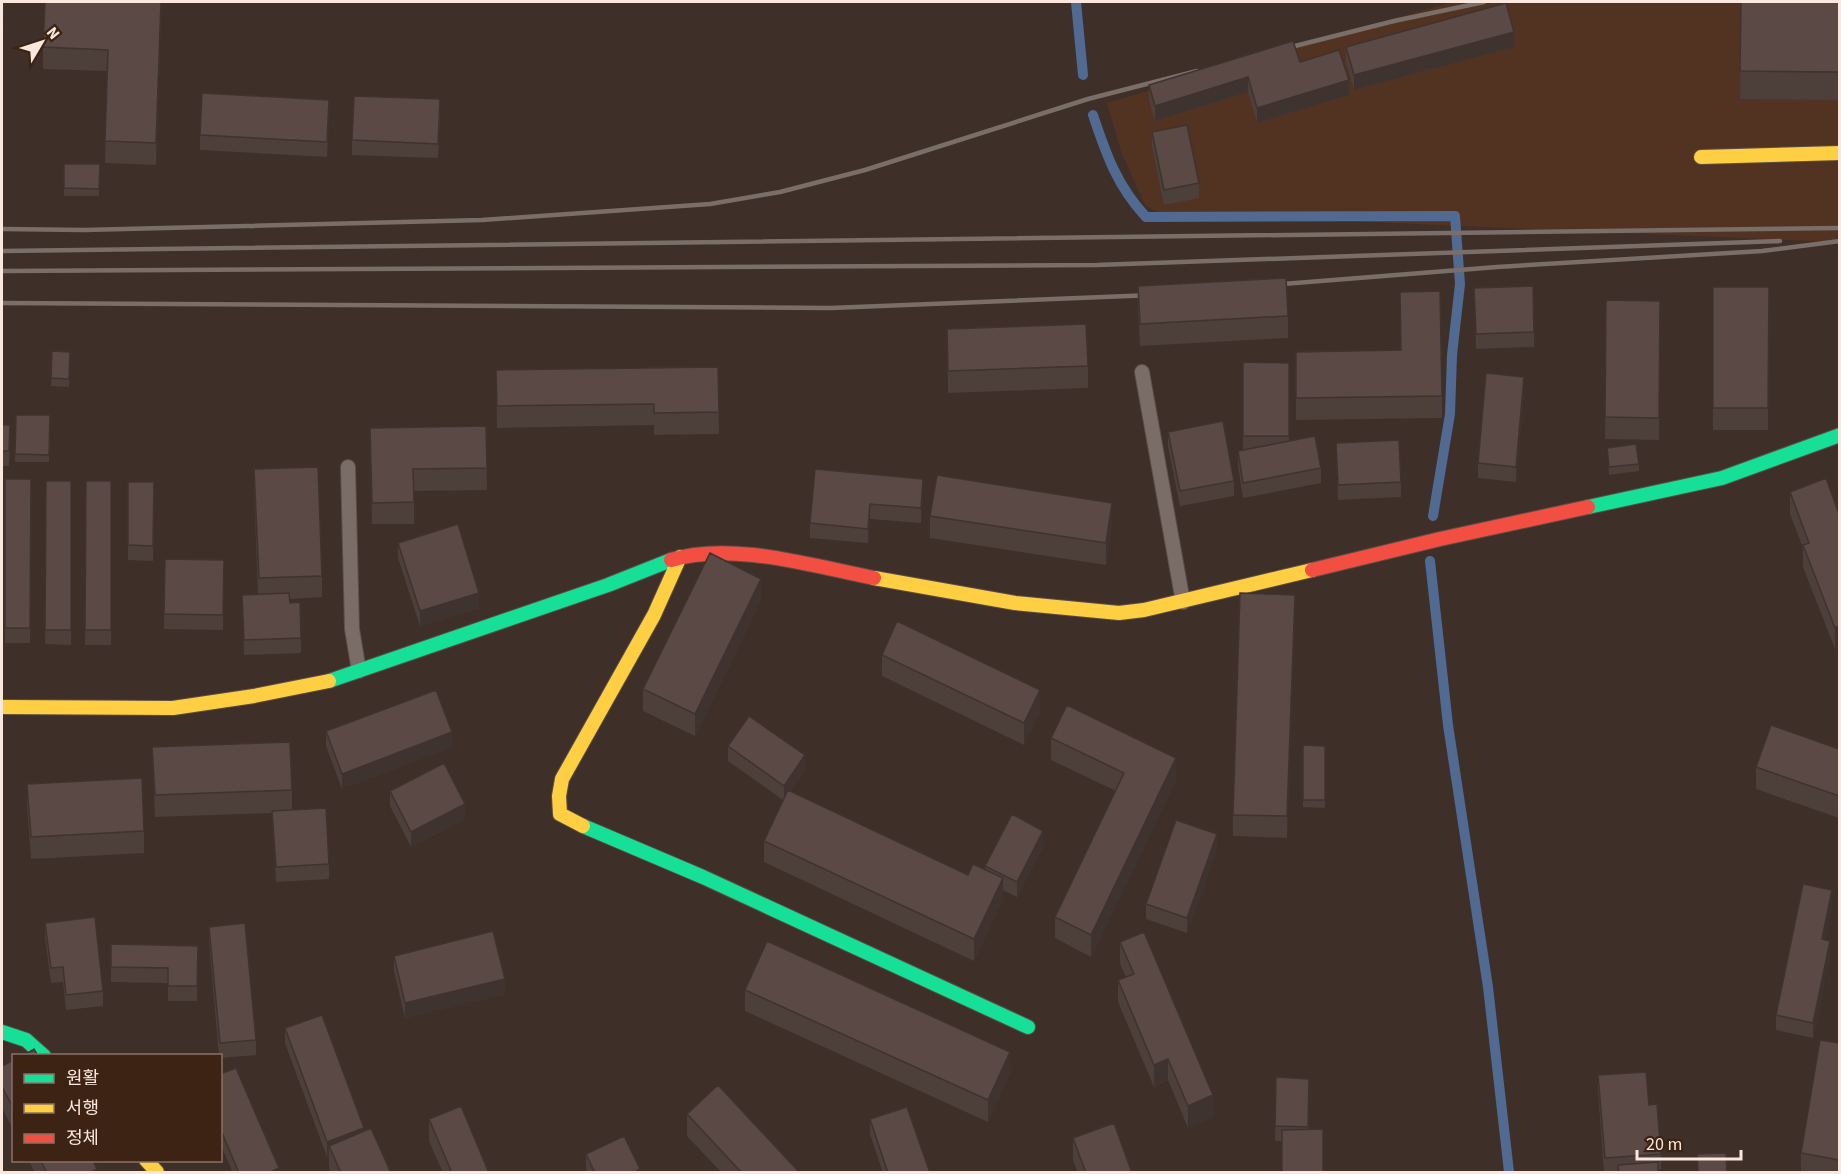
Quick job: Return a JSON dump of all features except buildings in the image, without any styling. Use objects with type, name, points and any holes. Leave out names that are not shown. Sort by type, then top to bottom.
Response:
[{"type":"street","points":[[1701,157],[1839,153]]},
{"type":"street","points":[[2,707],[173,708],[330,681],[437,646],[608,585],[652,566],[680,557],[710,553],[745,553],[1015,603],[1119,613],[1144,610],[1440,539],[1722,478],[1839,435]]},
{"type":"street","points":[[680,557],[654,615],[562,779],[559,796],[560,814],[575,823],[714,882],[1028,1027]]},
{"type":"street","points":[[2,1032],[26,1040],[42,1054]]},
{"type":"lane","points":[[1142,372],[1183,602]]},
{"type":"lane","points":[[348,467],[352,629],[359,670]]},
{"type":"shaded area","points":[[1452,2],[1839,2],[1839,242],[1159,213],[1145,205],[1122,154],[1107,103]]},
{"type":"waterway","points":[[1076,2],[1083,75]]},
{"type":"waterway","points":[[1093,115],[1120,181],[1146,217],[1455,216],[1460,284],[1452,355],[1450,414],[1433,516]]},
{"type":"waterway","points":[[1430,561],[1448,725],[1488,987],[1509,1172]]},
{"type":"railway","points":[[1279,50],[1394,21],[1484,2]]},
{"type":"railway","points":[[2,229],[84,230],[482,220],[710,204],[780,192],[865,170],[1088,99],[1197,71]]},
{"type":"railway","points":[[2,251],[1840,228]]},
{"type":"railway","points":[[2,271],[1097,265],[1780,241]]},
{"type":"railway","points":[[1270,285],[1497,267],[1762,251],[1840,241]]},
{"type":"railway","points":[[2,303],[831,308],[1153,295]]},
{"type":"traffic: fast","points":[[1588,507],[1722,478],[1840,435]]},
{"type":"traffic: fast","points":[[329,681],[608,585],[671,560]]},
{"type":"traffic: fast","points":[[583,826],[703,877],[1028,1027]]},
{"type":"traffic: fast","points":[[2,1032],[26,1040],[42,1054]]},
{"type":"traffic: slow","points":[[1701,157],[1840,153]]},
{"type":"traffic: slow","points":[[583,826],[560,814],[559,796],[562,779],[654,615],[680,557]]},
{"type":"traffic: slow","points":[[874,578],[1015,603],[1119,613],[1144,610],[1312,570]]},
{"type":"traffic: slow","points":[[2,707],[173,708],[254,696],[329,681]]},
{"type":"traffic: slow","points":[[148,1162],[157,1172]]},
{"type":"traffic: jam","points":[[1312,570],[1588,507]]},
{"type":"traffic: jam","points":[[671,560],[694,555],[746,554],[799,562],[874,578]]}]
